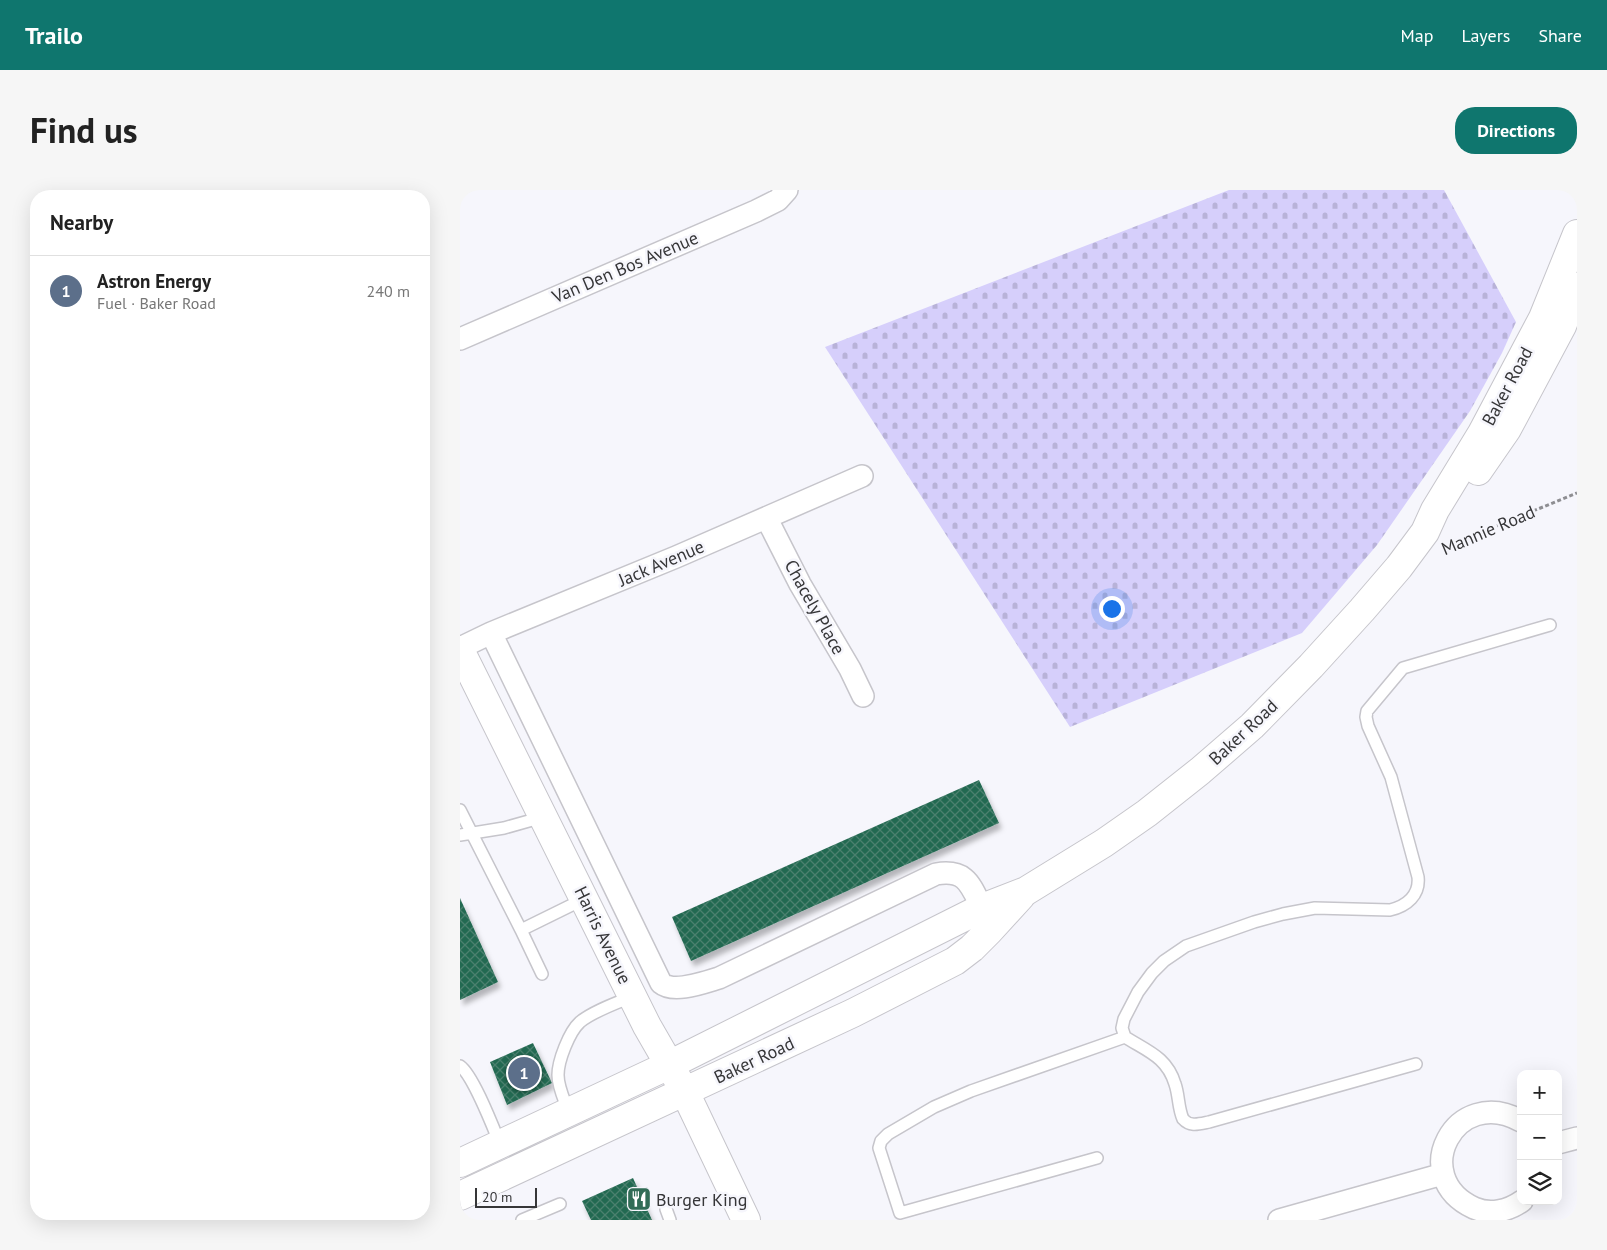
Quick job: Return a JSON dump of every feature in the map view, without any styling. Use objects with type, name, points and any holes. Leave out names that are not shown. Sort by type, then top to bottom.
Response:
[{"type":"main road","name":"Baker Road","points":[[1561,325],[1577,234]]},
{"type":"main road","name":"Baker Road","points":[[460,1163],[569,1113],[982,908],[1026,891],[1104,843],[1147,813],[1252,726],[1311,666],[1399,567],[1432,541],[1442,516],[1492,453],[1507,430],[1561,325],[1577,287]]},
{"type":"main road","name":"Harris Avenue","points":[[460,649],[633,996],[685,1092],[746,1220]]},
{"type":"main road","name":"Baker Road","points":[[460,1196],[853,1013],[955,961],[972,948],[1026,891]]},
{"type":"street","name":"Van Den Bos Avenue","points":[[460,339],[756,211],[778,200],[788,190]]},
{"type":"street","name":"Jack Avenue","points":[[460,649],[491,633],[767,518],[862,476]]},
{"type":"street","name":"Chacely Place","points":[[767,518],[800,584],[850,669],[863,696]]},
{"type":"street","points":[[491,633],[661,984],[673,988],[720,978],[936,874],[947,872],[959,874],[969,882],[982,908]]},
{"type":"street","points":[[1517,1119],[1494,1112],[1479,1113],[1464,1120],[1453,1130],[1445,1144],[1442,1159],[1443,1174],[1450,1190],[1463,1203],[1479,1210],[1496,1211],[1517,1204]]},
{"type":"street","points":[[1562,1142],[1577,1138]]},
{"type":"street","points":[[1279,1220],[1443,1174]]},
{"type":"lane","points":[[1416,1064],[1218,1120],[1193,1125],[1183,1119],[1175,1084],[1164,1061],[1125,1037],[1122,1028],[1124,1019],[1138,992],[1152,973],[1164,961],[1186,946],[1283,914],[1315,908],[1390,910],[1397,908],[1412,898],[1419,887],[1418,877],[1391,777],[1368,726],[1367,711],[1403,668],[1550,625]]},
{"type":"lane","points":[[460,810],[542,974]]},
{"type":"lane","points":[[460,835],[504,828],[543,817]]},
{"type":"lane","points":[[521,930],[584,899]]},
{"type":"lane","points":[[569,1113],[558,1075],[564,1050],[571,1035],[580,1022],[633,996]]},
{"type":"lane","points":[[1097,1158],[901,1216],[879,1151],[881,1141],[888,1134],[934,1107],[971,1090],[1125,1037]]},
{"type":"lane","points":[[460,1066],[471,1080],[501,1144]]},
{"type":"lane","points":[[522,1220],[560,1204]]},
{"type":"path","name":"Mannie Road","points":[[1432,541],[1577,493]]},
{"type":"green space","points":[[1229,190],[1444,190],[1516,322],[1502,353],[1470,411],[1377,545],[1302,633],[1070,727],[825,347]]},
{"type":"building","points":[[979,780],[999,823],[691,961],[672,917]]},
{"type":"building","points":[[460,898],[498,982],[460,1000]]},
{"type":"building","points":[[533,1043],[552,1083],[507,1105],[490,1062]]},
{"type":"building","points":[[633,1178],[652,1220],[591,1220],[582,1201]]},
{"type":"place","name":"Astron Energy","points":[[524,1073]]},
{"type":"place","name":"Burger King","points":[[639,1199]]}]
